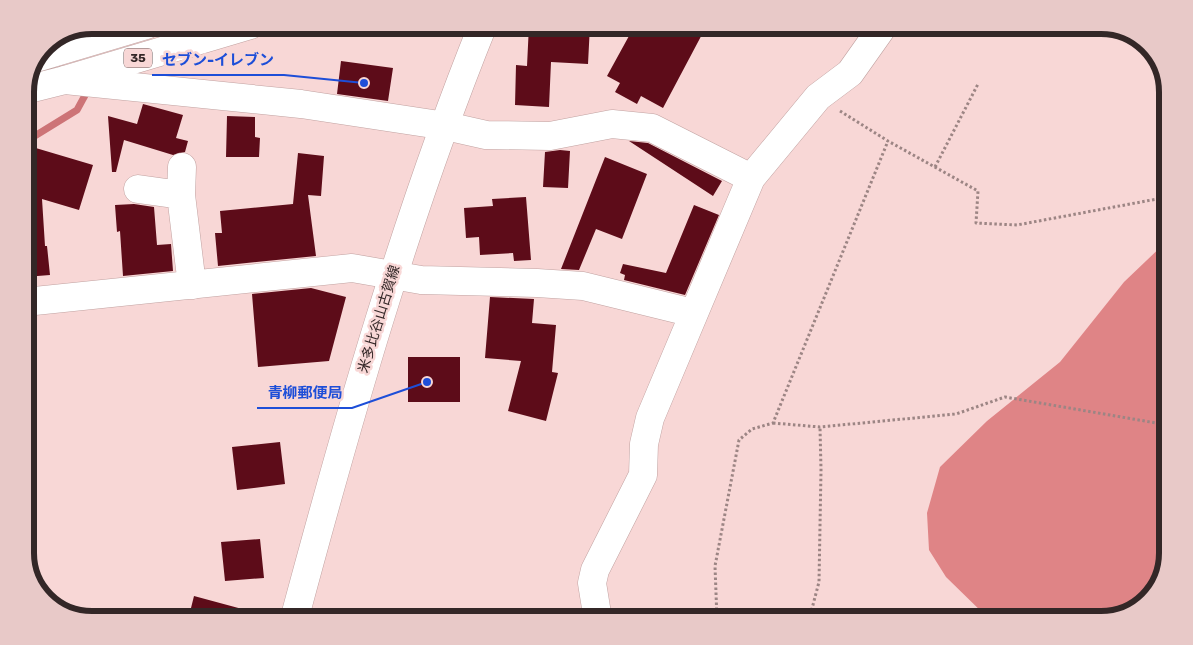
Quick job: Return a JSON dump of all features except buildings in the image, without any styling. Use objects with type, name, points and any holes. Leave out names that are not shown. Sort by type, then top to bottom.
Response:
[{"type":"street","name":"35","points":[[48,54],[110,34]]},
{"type":"street","name":"35","points":[[34,88],[220,34]]},
{"type":"street","points":[[471,34],[472,52]]},
{"type":"street","name":"米多比谷山古賀線","points":[[296,611],[360,381],[393,274],[480,34]]},
{"type":"street","points":[[597,611],[592,583],[595,570],[643,475],[644,444],[650,418],[751,178],[818,97],[850,73],[878,34]]},
{"type":"street","points":[[65,80],[301,104],[446,126],[486,135],[550,136],[612,124],[652,128],[751,178]]},
{"type":"street","points":[[182,166],[181,195],[192,285]]},
{"type":"street","points":[[138,189],[181,195]]},
{"type":"street","points":[[34,301],[352,268],[421,280],[583,286],[693,313]]},
{"type":"path","points":[[935,167],[978,84]]},
{"type":"path","points":[[818,97],[888,141],[978,191],[976,222],[1017,225],[1159,200]]},
{"type":"path","points":[[773,423],[888,141]]},
{"type":"path","points":[[717,611],[715,566],[739,440],[752,429],[773,423],[820,427],[956,414],[1005,398],[1159,424]]},
{"type":"path","points":[[811,611],[819,582],[820,427]]},
{"type":"shaded area","points":[[1159,249],[1159,561],[1150,586],[1130,604],[1109,611],[981,611],[946,577],[929,550],[927,513],[940,467],[987,421],[1060,362],[1124,282]]},
{"type":"waterway","points":[[34,136],[77,110],[89,88]]},
{"type":"place","name":"セブン-イレブン","points":[[364,83]]},
{"type":"place","name":"青柳郵便局","points":[[427,382]]}]
